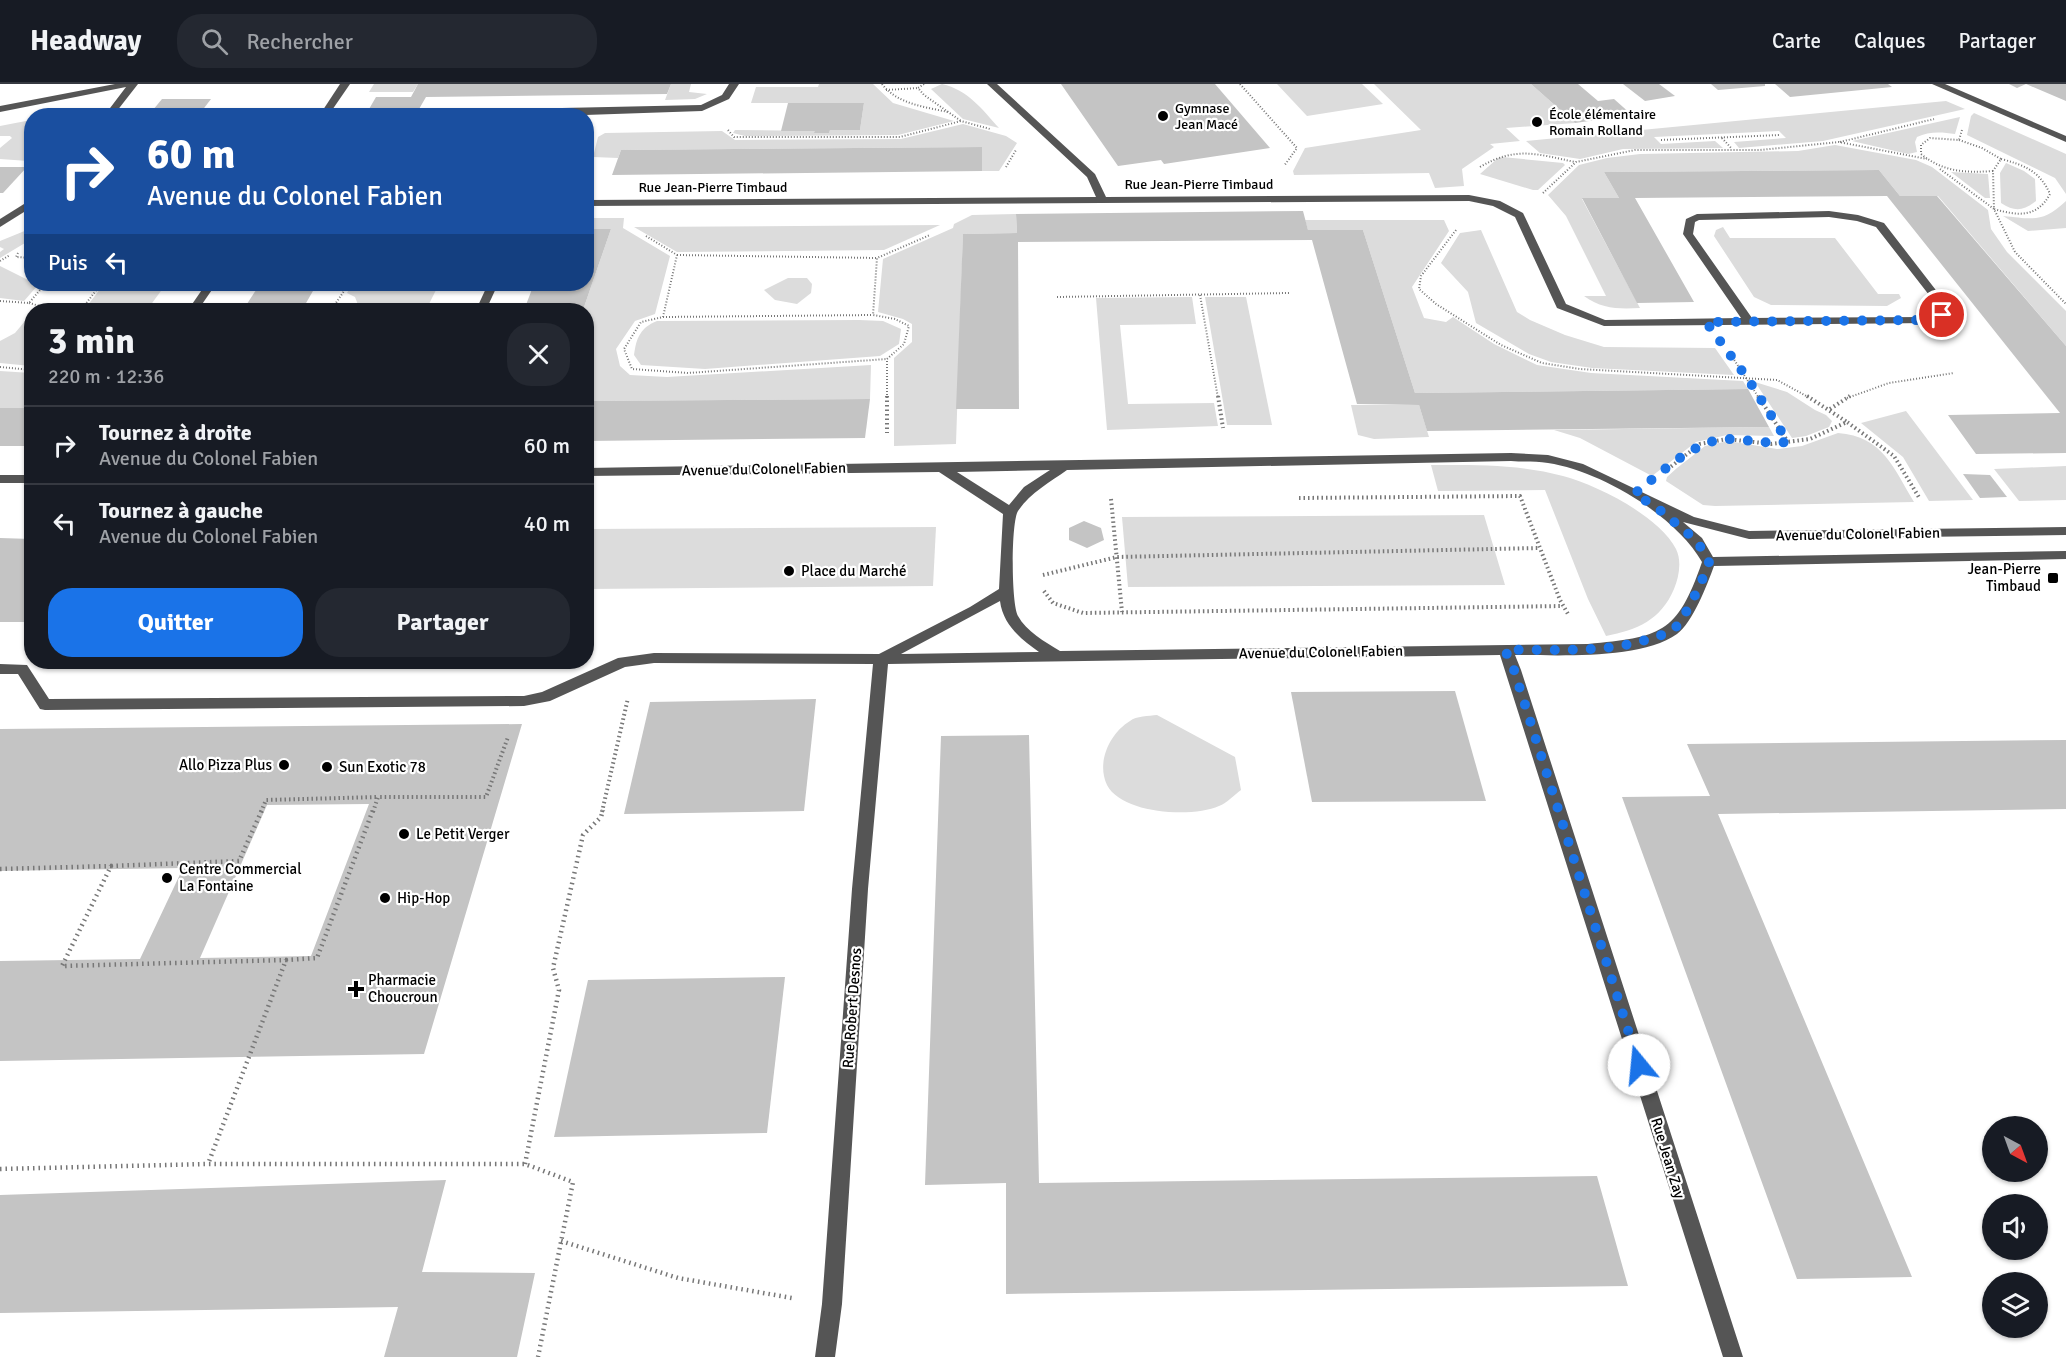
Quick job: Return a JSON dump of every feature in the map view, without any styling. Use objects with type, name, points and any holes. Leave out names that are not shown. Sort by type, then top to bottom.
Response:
[{"type":"street","points":[[0,109],[131,84]]},
{"type":"street","points":[[114,108],[131,84]]},
{"type":"street","points":[[328,108],[345,84]]},
{"type":"street","points":[[594,110],[702,108],[721,102],[731,93],[734,84]]},
{"type":"street","points":[[992,84],[1091,176],[1102,200]]},
{"type":"street","points":[[1937,84],[2066,139]]},
{"type":"street","name":"Rue Jean-Pierre Timbaud","points":[[594,203],[1469,198],[1496,202],[1519,215]]},
{"type":"street","points":[[0,224],[24,208]]},
{"type":"street","points":[[1519,215],[1561,306],[1604,323],[1930,320],[1942,315],[1938,300],[1880,225],[1858,218],[1829,214],[1697,217],[1690,221],[1688,234],[1748,320]]},
{"type":"street","name":"Avenue du Colonel Fabien","points":[[594,472],[1548,459],[1579,467],[1655,506],[1690,519],[1749,535],[2066,531]]},
{"type":"street","points":[[1056,656],[1018,627],[1009,615],[1004,592],[1010,512],[1029,490],[1064,466]]},
{"type":"street","points":[[942,468],[1010,512]]},
{"type":"street","points":[[0,479],[24,479]]},
{"type":"street","name":"Avenue du Colonel Fabien","points":[[0,669],[22,669],[45,705],[536,700],[608,667],[638,659],[881,659],[1588,649],[1634,645],[1673,630],[1703,582],[1709,562],[1697,541],[1655,506]]},
{"type":"street","name":"Avenue du Colonel Fabien","points":[[1709,562],[2066,555]]},
{"type":"street","points":[[881,659],[924,634],[979,609],[1004,592]]},
{"type":"street","name":"Rue Jean Zay","points":[[1505,650],[1514,670],[1733,1357]]},
{"type":"street","name":"Rue Robert Desnos","points":[[825,1357],[832,1304],[859,901],[881,659]]},
{"type":"path","points":[[882,84],[885,90],[911,103],[948,112]]},
{"type":"path","points":[[885,90],[918,87],[924,84]]},
{"type":"path","points":[[1240,84],[1297,148],[1283,167],[1292,198]]},
{"type":"path","points":[[918,87],[924,95],[961,121],[999,132]]},
{"type":"path","points":[[721,102],[725,110],[723,123],[734,137],[900,137],[961,121]]},
{"type":"path","points":[[1469,198],[1474,171],[1495,157],[1515,151],[1576,162],[1635,150],[1760,150],[1839,142],[1940,117],[1966,114],[1984,104]]},
{"type":"path","points":[[1959,140],[1966,114]]},
{"type":"path","points":[[1661,140],[1779,135]]},
{"type":"path","points":[[1722,138],[1732,150]]},
{"type":"path","points":[[1930,138],[1959,140],[1982,148],[2001,159],[2022,165],[2044,178],[2050,194],[2045,207],[2034,213],[2008,213],[1994,209],[1922,154],[1921,145],[1930,138]]},
{"type":"path","points":[[1002,200],[1006,167],[1021,142]]},
{"type":"path","points":[[1839,142],[1927,159]]},
{"type":"path","points":[[2001,159],[1993,171],[1994,209],[2016,252],[2066,304]]},
{"type":"path","points":[[1519,215],[1576,162]]},
{"type":"path","points":[[1940,169],[1993,171]]},
{"type":"path","points":[[634,203],[629,225],[677,255],[877,258],[949,226],[962,200]]},
{"type":"path","points":[[20,250],[16,257],[24,258]]},
{"type":"path","points":[[663,317],[677,255]]},
{"type":"path","points":[[873,315],[877,258]]},
{"type":"path","points":[[0,301],[29,303],[39,291]]},
{"type":"path","points":[[86,303],[96,291]]},
{"type":"path","points":[[1057,297],[1290,293]]},
{"type":"path","points":[[1200,295],[1223,429]]},
{"type":"path","points":[[873,315],[895,319],[909,326],[904,344],[887,360],[688,373],[632,369],[624,349],[641,322],[663,317],[873,315]]},
{"type":"path","points":[[1706,322],[1748,379],[1788,442]]},
{"type":"path","points":[[887,360],[888,467]]},
{"type":"path","points":[[0,367],[24,369]]},
{"type":"path","points":[[1830,409],[1841,399],[1888,383],[1954,373]]},
{"type":"path","points":[[1748,379],[1777,380],[1830,409],[1894,456],[1925,507],[1896,514],[1907,534]]},
{"type":"path","points":[[1634,494],[1700,444],[1727,439],[1771,444],[1810,439],[1847,422]]},
{"type":"path","points":[[1288,498],[1520,496],[1563,606],[1588,649]]},
{"type":"path","points":[[1111,499],[1122,612]]},
{"type":"path","points":[[1102,500],[1123,499]]},
{"type":"path","points":[[1042,575],[1117,557],[1539,548]]},
{"type":"path","points":[[1042,564],[1044,591],[1053,603],[1083,613],[1563,606]]},
{"type":"path","points":[[525,1164],[559,990],[553,968],[583,835],[601,817],[629,691],[619,696]]},
{"type":"path","points":[[0,869],[239,861],[266,800],[486,797],[507,738],[517,735]]},
{"type":"path","points":[[111,866],[62,966],[317,958],[378,797]]},
{"type":"path","points":[[208,1164],[286,960]]},
{"type":"path","points":[[0,1169],[208,1164],[525,1164],[573,1182],[538,1357]]},
{"type":"path","points":[[561,1241],[678,1278],[832,1304]]},
{"type":"shaded area","points":[[374,84],[418,84],[413,92],[369,92]]},
{"type":"shaded area","points":[[671,84],[691,84],[689,92],[707,94],[695,99],[665,100]]},
{"type":"shaded area","points":[[819,84],[873,84],[893,103],[954,121],[898,135],[745,136],[733,133],[735,130],[829,133],[830,130],[860,130],[864,103],[751,103],[756,87],[818,87]]},
{"type":"shaded area","points":[[942,84],[967,96],[999,128],[963,119],[931,89]]},
{"type":"shaded area","points":[[1277,84],[1362,84],[1383,104],[1307,116]]},
{"type":"shaded area","points":[[1374,84],[1531,84],[1575,123],[1506,128],[1520,141],[1490,144],[1494,147],[1462,169],[1464,186],[1435,188],[1429,173],[1294,175],[1293,171],[1305,148],[1421,130]]},
{"type":"shaded area","points":[[1946,101],[1965,109],[1823,141],[1739,148],[1734,142],[1786,138],[1779,131],[1654,137],[1661,144],[1715,141],[1723,148],[1623,149],[1580,159],[1540,153],[1526,141]]},
{"type":"shaded area","points":[[1974,113],[2066,154],[2066,194],[2055,178],[1967,135],[1971,116]]},
{"type":"shaded area","points":[[1960,117],[1955,134],[1936,132],[1917,137],[1915,142],[1917,152],[1908,154],[1852,141]]},
{"type":"shaded area","points":[[24,121],[24,161],[0,159],[0,148],[12,138],[0,136],[0,126]]},
{"type":"shaded area","points":[[963,124],[1006,136],[1017,143],[999,171],[982,171],[981,147],[621,150],[618,158],[594,157],[598,137],[605,133],[722,131],[735,140],[901,139]]},
{"type":"shaded area","points":[[1835,145],[1916,160],[1932,167],[1988,210],[1991,229],[2007,252],[2066,311],[2066,346],[1938,196],[1900,196],[1879,170],[1604,172],[1619,198],[1582,199],[1640,308],[1610,307],[1597,304],[1584,296],[1606,296],[1566,216],[1548,195],[1579,165],[1607,158],[1640,154],[1798,151]]},
{"type":"shaded area","points":[[1502,157],[1565,165],[1538,190],[1533,190],[1480,174]]},
{"type":"shaded area","points":[[2006,163],[2035,179],[2036,201],[2027,207],[2015,209],[2001,203],[2000,173]]},
{"type":"shaded area","points":[[1951,172],[1988,174],[1990,198],[1985,198]]},
{"type":"shaded area","points":[[2066,201],[2066,228],[2028,231],[2003,216],[2037,218],[2050,213]]},
{"type":"shaded area","points":[[1016,214],[1017,233],[963,234],[956,444],[894,446],[894,358],[912,342],[912,324],[878,312],[883,259],[953,228],[954,224],[972,215]]},
{"type":"shaded area","points":[[594,218],[624,218],[623,228],[670,256],[655,314],[635,321],[616,349],[620,366],[630,375],[667,377],[871,365],[870,399],[594,401],[594,303],[585,303],[590,291],[594,291],[594,278],[611,229],[594,229]]},
{"type":"shaded area","points":[[1305,220],[1444,220],[1449,231],[1412,287],[1424,318],[1446,322],[1453,317],[1494,344],[1537,365],[1591,373],[1743,381],[1748,389],[1415,393],[1363,230],[1308,230]]},
{"type":"shaded area","points":[[940,225],[884,250],[677,252],[634,227]]},
{"type":"shaded area","points":[[1723,227],[1730,238],[1835,238],[1878,294],[1899,294],[1901,298],[1887,306],[1771,305],[1754,297],[1714,236],[1716,230]]},
{"type":"shaded area","points":[[1481,230],[1517,312],[1530,320],[1565,335],[1604,347],[1715,348],[1734,375],[1592,368],[1551,362],[1529,354],[1476,323],[1468,292],[1441,263],[1460,233]]},
{"type":"shaded area","points":[[24,231],[24,244],[0,258],[0,252],[4,249],[0,247],[0,241]]},
{"type":"shaded area","points":[[0,266],[24,278],[24,291],[33,291],[24,301],[0,298]]},
{"type":"shaded area","points":[[788,278],[807,278],[812,284],[811,293],[797,304],[775,300],[764,290]]},
{"type":"shaded area","points":[[99,291],[161,291],[152,303],[89,303]]},
{"type":"shaded area","points":[[348,291],[436,291],[430,303],[357,303],[355,297],[347,293]]},
{"type":"shaded area","points":[[1192,297],[1196,324],[1120,325],[1128,404],[1214,403],[1218,426],[1107,430],[1096,298]]},
{"type":"shaded area","points":[[1205,297],[1246,297],[1272,425],[1227,425]]},
{"type":"shaded area","points":[[657,321],[883,321],[901,329],[899,344],[880,356],[705,369],[641,365],[634,355],[640,334],[647,326]]},
{"type":"shaded area","points":[[24,322],[24,365],[0,363],[0,341],[15,333]]},
{"type":"shaded area","points":[[0,371],[24,373],[24,408],[0,408]]},
{"type":"shaded area","points":[[1755,382],[1787,392],[1826,415],[1832,421],[1829,427],[1806,436],[1792,438]]},
{"type":"shaded area","points":[[1351,405],[1419,405],[1429,437],[1374,439],[1358,435]]},
{"type":"shaded area","points":[[1906,411],[1973,500],[1929,501],[1903,457],[1861,423]]},
{"type":"shaded area","points":[[1769,427],[1774,436],[1727,435],[1696,442],[1652,476],[1580,438],[1554,430]]},
{"type":"shaded area","points":[[1838,433],[1853,435],[1877,447],[1893,466],[1914,502],[1703,505],[1666,481],[1667,477],[1677,468],[1705,446],[1728,441],[1777,449],[1802,446]]},
{"type":"shaded area","points":[[1431,465],[1497,466],[1547,472],[1577,480],[1626,503],[1656,525],[1676,549],[1679,559],[1678,574],[1669,600],[1647,622],[1638,627],[1606,636],[1588,599],[1545,490],[1438,491]]},
{"type":"shaded area","points":[[2066,466],[2066,500],[2019,501],[1994,469]]},
{"type":"shaded area","points":[[1484,515],[1505,585],[1128,587],[1122,517]]},
{"type":"shaded area","points":[[936,527],[933,586],[594,589],[594,529]]},
{"type":"shaded area","points":[[1157,715],[1235,757],[1241,790],[1219,806],[1192,812],[1142,808],[1115,795],[1107,785],[1103,767],[1111,740],[1123,726],[1133,719]]},
{"type":"building","points":[[418,84],[671,84],[667,94],[426,97],[420,108],[370,108],[376,97],[411,97]]},
{"type":"building","name":"Gymnase Jean Macé","points":[[1061,84],[1215,84],[1270,148],[1164,164],[1161,160],[1118,166]]},
{"type":"building","points":[[1531,84],[1578,84],[1598,101],[1614,99],[1632,115],[1575,123]]},
{"type":"building","points":[[1623,84],[1659,84],[1675,96],[1645,101]]},
{"type":"building","points":[[1711,84],[1765,84],[1765,86],[1718,90]]},
{"type":"building","points":[[1775,84],[1888,84],[1892,87],[1790,97]]},
{"type":"building","points":[[2009,84],[2026,84],[2017,88]]},
{"type":"building","points":[[2026,84],[2066,84],[2066,101]]},
{"type":"building","points":[[162,99],[211,99],[204,108],[155,108]]},
{"type":"building","points":[[788,103],[864,103],[860,130],[830,130],[829,133],[781,131]]},
{"type":"building","points":[[982,147],[982,171],[612,175],[621,150]]},
{"type":"building","points":[[0,167],[24,167],[24,170],[3,193],[0,193]]},
{"type":"building","points":[[1879,170],[1900,196],[1937,196],[2066,346],[2066,453],[1976,454],[1948,415],[2060,413],[1887,196],[1635,198],[1694,302],[1637,303],[1582,198],[1619,198],[1604,172]]},
{"type":"building","points":[[1303,211],[1308,230],[1363,230],[1415,393],[1748,389],[1769,427],[1427,431],[1419,405],[1357,404],[1312,240],[1018,242],[1019,409],[956,409],[963,234],[1017,233],[1016,214]]},
{"type":"building","points":[[594,229],[611,229],[594,278]]},
{"type":"building","points":[[255,291],[313,291],[306,303],[248,303]]},
{"type":"building","points":[[531,291],[590,291],[585,303],[527,303]]},
{"type":"building","points":[[870,399],[865,438],[594,441],[594,401]]},
{"type":"building","points":[[0,408],[24,408],[24,446],[0,446]]},
{"type":"building","points":[[1963,474],[1990,475],[2007,497],[1980,498]]},
{"type":"building","points":[[1084,521],[1101,528],[1104,540],[1087,548],[1069,540],[1069,528]]},
{"type":"building","points":[[0,538],[24,539],[24,622],[0,622]]},
{"type":"building","points":[[1455,691],[1486,801],[1312,802],[1291,692]]},
{"type":"building","points":[[816,699],[804,811],[624,814],[650,702]]},
{"type":"building","points":[[522,724],[424,1054],[0,1061],[0,961],[140,959],[183,868],[0,871],[0,729]],"holes":[[[369,804],[311,956],[200,958],[267,805]]]},
{"type":"building","points":[[1029,735],[1039,1183],[1597,1176],[1628,1286],[1006,1294],[1006,1183],[925,1185],[941,736]]},
{"type":"building","points":[[2066,740],[2066,809],[1718,814],[1912,1277],[1797,1279],[1622,797],[1710,796],[1687,744]]},
{"type":"building","points":[[785,977],[767,1133],[554,1137],[588,980]]},
{"type":"building","points":[[446,1180],[422,1272],[535,1273],[517,1357],[384,1357],[398,1307],[0,1313],[0,1195]]},
{"type":"place","name":"Gymnase Jean Macé","points":[[1163,116]]},
{"type":"place","name":"École élémentaire Romain Rolland","points":[[1537,122]]},
{"type":"place","name":"Place du Marché","points":[[789,571]]},
{"type":"place","name":"Jean-Pierre Timbaud","points":[[2053,578]]},
{"type":"place","name":"Allo Pizza Plus","points":[[284,765]]},
{"type":"place","name":"Sun Exotic 78","points":[[327,767]]},
{"type":"place","name":"Le Petit Verger","points":[[404,834]]},
{"type":"place","name":"Centre Commercial La Fontaine","points":[[167,878]]},
{"type":"place","name":"Hip-Hop","points":[[385,898]]},
{"type":"place","name":"Pharmacie Choucroun","points":[[356,989]]},
{"type":"route","points":[[1639,1065],[1514,670],[1505,650],[1588,649],[1634,645],[1673,630],[1703,582],[1709,562],[1697,541],[1655,506],[1634,494],[1700,444],[1727,439],[1771,444],[1788,442],[1748,379],[1706,322],[1930,320],[1942,315]]}]
